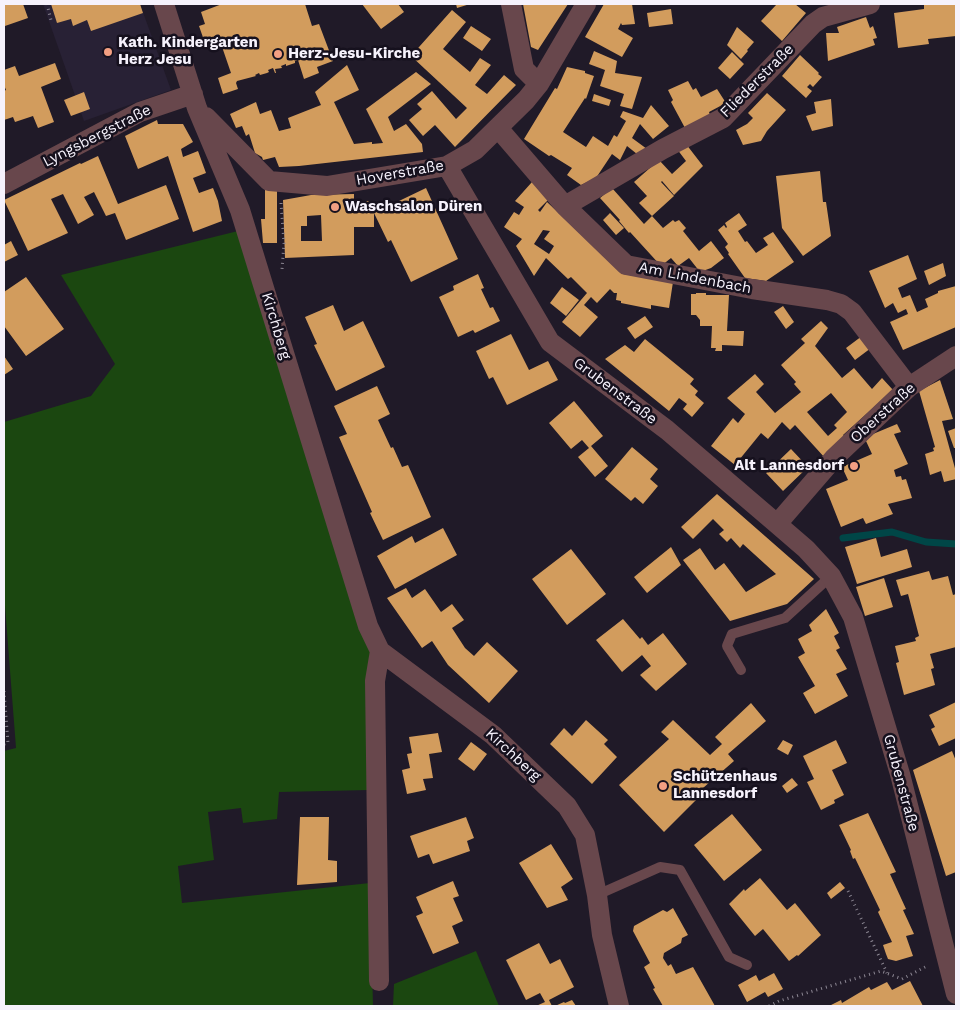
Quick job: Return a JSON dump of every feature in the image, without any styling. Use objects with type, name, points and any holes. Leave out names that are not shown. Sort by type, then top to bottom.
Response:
[{"type":"street","name":"Kirchberg","points":[[164,4],[195,101],[240,210],[368,626],[380,651],[493,735],[568,806],[584,835],[597,895],[602,935],[619,1006]]},
{"type":"street","points":[[511,4],[524,69],[539,84]]},
{"type":"street","name":"Hoverstraße","points":[[195,101],[269,181],[327,186],[447,166],[503,134],[539,84],[586,4]]},
{"type":"street","name":"Fliederstraße","points":[[565,206],[662,149],[723,118],[813,24],[823,17],[870,4]]},
{"type":"street","name":"Lyngsbergstraße","points":[[4,184],[140,112],[195,101]]},
{"type":"street","name":"Am Lindenbach","points":[[503,134],[565,206],[626,264],[752,289],[827,300],[841,304],[852,312],[909,388]]},
{"type":"street","name":"Grubenstraße","points":[[447,166],[550,342],[668,430],[806,549],[831,576],[853,617],[900,774],[956,994]]},
{"type":"street","name":"Oberstraße","points":[[778,524],[834,458],[909,388],[956,356]]},
{"type":"street","points":[[379,981],[375,681],[380,651]]},
{"type":"lane","points":[[741,670],[727,646],[732,634],[785,618],[831,576]]},
{"type":"lane","points":[[597,895],[660,867],[680,870],[729,957],[747,965]]},
{"type":"path","points":[[46,4],[51,20]]},
{"type":"path","points":[[280,183],[284,243]]},
{"type":"path","points":[[4,691],[8,743],[4,744]]},
{"type":"path","points":[[848,891],[887,973]]},
{"type":"path","points":[[769,1006],[779,1001],[881,971],[902,979],[946,957]]},
{"type":"shaded area","name":"Kath. Kindergarten Herz Jesu","points":[[43,4],[140,4],[171,90],[84,121]]},
{"type":"green space","points":[[238,231],[374,651],[369,790],[279,792],[277,819],[243,823],[241,808],[208,812],[214,860],[178,866],[182,903],[370,883],[373,1006],[4,1006],[4,751],[16,748],[4,593],[4,422],[91,396],[115,364],[61,275]]},
{"type":"green space","points":[[476,951],[499,1006],[393,1006],[394,984]]},
{"type":"building","points":[[4,4],[23,4],[28,18],[5,26]]},
{"type":"building","points":[[51,4],[140,4],[143,13],[91,31],[87,20],[73,26],[71,19],[57,23]]},
{"type":"building","name":"Herz-Jesu-Kirche","points":[[222,4],[305,4],[312,26],[319,24],[333,61],[317,67],[319,73],[304,79],[298,60],[295,63],[286,66],[286,64],[281,66],[282,68],[275,69],[276,73],[273,68],[268,70],[269,72],[267,73],[260,75],[259,73],[256,76],[237,81],[238,89],[223,94],[218,78],[231,73],[220,41],[206,46],[199,26],[205,24],[201,12]]},
{"type":"building","points":[[362,4],[398,4],[404,12],[381,29]]},
{"type":"building","points":[[456,4],[470,4],[457,8]]},
{"type":"building","points":[[523,4],[568,4],[538,50],[531,47]]},
{"type":"building","points":[[604,4],[632,4],[635,24],[622,25],[621,23],[618,29],[633,38],[622,57],[585,37]]},
{"type":"building","points":[[777,4],[795,4],[806,13],[782,41],[761,21]]},
{"type":"building","points":[[924,4],[955,4],[956,36],[928,39],[929,44],[898,48],[894,13],[924,9]]},
{"type":"building","points":[[671,9],[673,24],[649,27],[647,13]]},
{"type":"building","points":[[452,10],[466,22],[443,49],[470,72],[480,58],[491,65],[475,85],[487,94],[504,75],[516,85],[455,147],[435,125],[423,136],[409,120],[422,109],[417,104],[432,91],[456,119],[467,108],[411,56]]},
{"type":"building","points":[[866,17],[870,28],[873,26],[877,38],[873,39],[875,45],[828,61],[826,33],[839,33],[837,27]]},
{"type":"building","points":[[471,26],[491,39],[482,51],[463,38]]},
{"type":"building","points":[[737,27],[754,42],[741,59],[727,45]]},
{"type":"building","points":[[594,51],[617,61],[615,73],[642,77],[632,109],[620,106],[624,94],[600,86],[605,70],[589,64]]},
{"type":"building","points":[[732,52],[744,64],[730,79],[718,68]]},
{"type":"building","points":[[800,55],[822,77],[813,87],[810,84],[807,87],[812,91],[806,98],[782,76]]},
{"type":"building","points":[[55,63],[61,79],[41,87],[54,122],[38,128],[33,116],[15,122],[13,117],[4,120],[4,91],[6,90],[4,70],[15,66],[19,76]]},
{"type":"building","points":[[347,65],[359,90],[334,102],[354,144],[383,143],[366,109],[416,72],[431,84],[388,117],[394,131],[406,124],[422,144],[423,152],[279,167],[275,157],[263,160],[262,157],[255,153],[249,134],[246,136],[242,126],[236,128],[230,114],[256,102],[260,114],[271,110],[279,131],[291,128],[288,118],[321,105],[315,92]]},
{"type":"building","points":[[567,67],[585,71],[585,73],[594,76],[586,99],[563,132],[586,147],[593,136],[608,146],[614,135],[617,137],[626,121],[620,117],[623,111],[643,118],[651,105],[669,126],[653,139],[640,124],[632,138],[647,149],[637,154],[627,146],[620,160],[612,154],[596,178],[581,185],[567,175],[572,168],[551,155],[549,156],[524,139],[555,88],[557,89]]},
{"type":"building","points":[[688,81],[693,90],[696,88],[701,97],[717,89],[726,103],[709,112],[710,115],[685,128],[671,102],[673,100],[668,90]]},
{"type":"building","points":[[84,92],[90,109],[71,116],[64,100]]},
{"type":"building","points":[[767,93],[786,110],[767,131],[761,141],[743,145],[736,130],[753,118],[748,113]]},
{"type":"building","points":[[594,94],[611,100],[609,106],[592,101]]},
{"type":"building","points":[[831,99],[833,126],[812,131],[806,116],[816,113],[814,102]]},
{"type":"building","points":[[157,120],[158,124],[183,124],[193,142],[181,149],[183,157],[198,151],[206,173],[193,178],[199,193],[213,188],[222,221],[193,232],[168,156],[138,169],[125,136]]},
{"type":"building","points":[[686,144],[703,166],[674,195],[662,181],[674,196],[652,216],[639,203],[647,196],[634,182],[659,160],[672,174],[686,161],[677,149]]},
{"type":"building","points":[[98,156],[118,204],[166,185],[179,219],[126,240],[115,213],[106,216],[94,192],[84,197],[94,215],[78,224],[63,194],[51,199],[68,233],[28,251],[4,200]]},
{"type":"building","points":[[820,171],[823,202],[826,202],[831,236],[803,256],[782,228],[776,176]]},
{"type":"building","points":[[532,182],[549,199],[538,210],[540,212],[547,202],[623,274],[673,282],[669,308],[651,305],[651,309],[621,303],[621,301],[616,300],[617,293],[610,289],[597,303],[591,297],[584,305],[598,317],[580,337],[562,322],[587,293],[571,277],[568,279],[546,258],[534,276],[516,246],[522,239],[504,227],[514,212],[519,215],[524,207],[515,201]],"holes":[[[543,230],[550,231],[544,239],[554,246],[549,254],[534,244]]]},
{"type":"building","points":[[265,188],[277,188],[277,243],[263,243],[261,219],[265,219]]},
{"type":"building","points":[[426,188],[458,259],[411,282],[391,240],[388,242],[374,213]]},
{"type":"building","points":[[612,188],[644,224],[652,216],[663,228],[673,220],[675,222],[679,220],[686,228],[683,231],[699,251],[711,241],[724,258],[711,268],[700,272],[689,258],[678,266],[671,258],[661,266],[629,233],[600,198]]},
{"type":"building","points":[[354,194],[354,201],[375,201],[374,227],[354,227],[354,255],[285,258],[283,200],[311,195]],"holes":[[[321,215],[322,241],[301,241],[301,226],[307,226],[307,216]]]},
{"type":"building","points":[[610,213],[624,228],[616,235],[603,220]]},
{"type":"building","points":[[739,213],[747,225],[738,231],[745,242],[747,241],[756,253],[768,245],[763,238],[773,232],[794,262],[766,281],[745,278],[728,254],[725,247],[728,244],[718,230],[724,225],[726,228],[725,223]]},
{"type":"building","points":[[11,241],[18,255],[4,262],[4,245]]},
{"type":"building","points":[[908,255],[917,279],[898,288],[902,298],[910,295],[917,312],[928,307],[925,299],[938,293],[938,291],[956,286],[956,327],[903,350],[890,322],[908,314],[906,309],[898,313],[893,303],[885,308],[869,271]]},
{"type":"building","points":[[943,263],[946,276],[929,285],[924,271]]},
{"type":"building","points":[[478,274],[484,288],[481,289],[490,308],[493,307],[500,321],[475,333],[473,330],[458,337],[439,297],[454,290],[453,286]]},
{"type":"building","points":[[26,277],[64,329],[26,356],[4,326],[4,292]]},
{"type":"building","points":[[562,287],[579,300],[566,316],[550,303]]},
{"type":"building","points":[[691,294],[729,295],[727,331],[744,331],[743,346],[722,345],[722,351],[715,351],[716,348],[711,348],[712,326],[700,326],[700,320],[696,315],[691,315]]},
{"type":"building","points":[[333,305],[344,331],[363,321],[385,367],[336,391],[314,345],[317,344],[305,317]]},
{"type":"building","points":[[783,306],[794,322],[786,329],[774,312]]},
{"type":"building","points":[[645,316],[653,327],[635,339],[627,328]]},
{"type":"building","points":[[821,321],[828,328],[815,346],[842,378],[854,368],[872,389],[882,378],[893,390],[843,435],[846,439],[825,458],[795,425],[790,430],[782,422],[768,439],[761,433],[735,465],[711,446],[733,418],[738,423],[745,414],[727,398],[755,374],[764,384],[756,392],[775,413],[801,392],[794,384],[796,382],[781,365],[805,343],[801,339]],"holes":[[[831,393],[847,412],[834,425],[837,428],[828,436],[807,412]]]},
{"type":"building","points":[[511,334],[529,370],[548,361],[558,380],[507,405],[493,377],[489,379],[476,351]]},
{"type":"building","points":[[862,336],[871,348],[855,360],[846,348]]},
{"type":"building","points":[[645,339],[694,379],[690,384],[698,391],[695,395],[704,403],[692,417],[683,409],[687,404],[679,398],[669,411],[605,359],[625,345],[634,352]]},
{"type":"building","points":[[4,356],[13,369],[4,375]]},
{"type":"building","points":[[940,380],[953,419],[942,421],[956,472],[956,479],[944,482],[941,471],[930,475],[925,454],[934,451],[933,448],[935,447],[919,391]]},
{"type":"building","points":[[377,386],[390,414],[378,420],[402,467],[408,465],[431,517],[383,540],[339,437],[347,434],[334,406]]},
{"type":"building","points":[[574,401],[603,436],[591,446],[608,466],[595,477],[578,457],[589,448],[582,440],[571,449],[549,423]]},
{"type":"building","points":[[897,424],[901,432],[894,434],[908,464],[894,470],[896,477],[901,476],[902,480],[906,479],[912,498],[888,504],[893,514],[866,524],[863,518],[841,527],[826,489],[848,480],[842,467],[872,454],[866,441],[873,434]]},
{"type":"building","points":[[956,428],[956,448],[954,448],[948,431]]},
{"type":"building","points":[[632,447],[658,469],[650,479],[658,486],[643,504],[635,497],[631,501],[605,479]]},
{"type":"building","points":[[791,449],[808,467],[783,491],[766,473]]},
{"type":"building","points":[[717,494],[814,579],[787,604],[730,621],[683,560],[700,548],[715,570],[724,563],[746,592],[776,574],[743,544],[740,548],[731,538],[727,542],[719,534],[724,530],[713,519],[693,539],[681,527]]},
{"type":"building","points":[[443,528],[457,555],[395,589],[377,556],[412,536],[415,543]]},
{"type":"building","points":[[876,538],[881,557],[907,549],[912,567],[857,584],[845,547]]},
{"type":"building","points":[[671,547],[681,565],[647,593],[634,577]]},
{"type":"building","points":[[571,549],[606,594],[567,625],[532,579]]},
{"type":"building","points":[[929,571],[932,580],[948,576],[953,595],[956,594],[956,647],[930,654],[934,668],[931,669],[935,685],[904,695],[896,663],[899,662],[895,646],[916,641],[915,638],[919,636],[908,594],[901,596],[896,580]]},
{"type":"building","points":[[884,578],[893,607],[865,616],[856,587]]},
{"type":"building","points":[[406,588],[412,598],[425,589],[441,612],[452,604],[464,620],[452,628],[465,648],[474,656],[487,642],[518,671],[489,703],[448,665],[432,641],[422,648],[387,598]]},
{"type":"building","points":[[826,609],[839,633],[834,636],[840,648],[836,650],[847,669],[836,674],[848,696],[815,714],[803,693],[815,686],[798,657],[805,653],[798,639],[812,631],[809,625]]},
{"type":"building","points":[[623,619],[640,639],[642,637],[648,645],[663,633],[687,664],[656,691],[640,675],[651,666],[642,655],[622,672],[596,640]]},
{"type":"building","points":[[956,702],[956,738],[939,746],[931,729],[935,727],[929,715]]},
{"type":"building","name":"Schützenhaus Lannesdorf","points":[[751,703],[766,721],[728,754],[734,761],[703,788],[706,790],[664,832],[619,785],[669,739],[661,732],[673,720],[710,755],[722,744],[715,737]]},
{"type":"building","points":[[586,720],[608,740],[604,744],[617,757],[592,784],[550,744],[564,728],[572,736]]},
{"type":"building","points":[[438,733],[442,752],[429,754],[433,778],[423,779],[426,790],[407,794],[402,770],[410,768],[407,754],[412,753],[409,737]]},
{"type":"building","points":[[783,740],[793,745],[788,755],[777,749]]},
{"type":"building","points":[[836,740],[847,763],[832,770],[844,795],[834,800],[835,803],[821,810],[807,782],[814,779],[803,756]]},
{"type":"building","points":[[471,742],[487,754],[474,771],[458,759]]},
{"type":"building","points":[[952,751],[956,761],[956,872],[946,876],[913,770]]},
{"type":"building","points":[[792,778],[798,785],[787,793],[782,786]]},
{"type":"building","points":[[868,813],[896,872],[890,874],[906,909],[903,910],[914,934],[906,936],[913,956],[896,961],[888,959],[883,945],[892,942],[878,912],[880,910],[855,858],[853,859],[851,850],[839,825]]},
{"type":"building","points":[[732,814],[762,850],[724,881],[694,845]]},
{"type":"building","points":[[300,817],[329,817],[328,860],[337,861],[337,882],[297,885]]},
{"type":"building","points":[[466,817],[474,838],[467,841],[470,851],[433,864],[429,854],[418,858],[410,836]]},
{"type":"building","points":[[551,844],[573,879],[561,887],[568,900],[547,908],[519,863]]},
{"type":"building","points":[[760,878],[787,910],[795,903],[821,935],[798,956],[789,961],[763,929],[755,936],[729,904],[744,889],[745,891]]},
{"type":"building","points":[[453,881],[459,896],[453,898],[463,921],[452,926],[459,943],[433,954],[416,916],[423,913],[416,897]]},
{"type":"building","points":[[840,882],[845,888],[831,899],[827,893]]},
{"type":"building","points":[[673,908],[688,935],[682,938],[681,943],[664,953],[663,958],[668,966],[671,964],[676,974],[693,967],[715,1006],[663,1006],[653,989],[655,988],[644,967],[650,963],[633,931],[634,926],[663,910],[667,912]]},
{"type":"building","points":[[539,943],[550,964],[560,959],[574,987],[549,1000],[552,1006],[536,1006],[545,1002],[540,993],[526,1000],[506,960]]},
{"type":"building","points":[[774,973],[783,989],[768,997],[765,992],[747,1002],[738,985],[756,975],[759,981]]},
{"type":"building","points":[[910,981],[923,1006],[829,1006],[841,1000],[842,1003],[869,987],[871,990],[887,982],[892,990]]},
{"type":"building","points":[[572,1000],[576,1006],[555,1006],[564,1002]]},
{"type":"waterway","points":[[843,538],[892,532],[926,542],[956,544]]},
{"type":"place","name":"Kath. Kindergarten Herz Jesu","points":[[108,52]]},
{"type":"place","name":"Herz-Jesu-Kirche","points":[[278,54]]},
{"type":"place","name":"Waschsalon Düren","points":[[335,207]]},
{"type":"place","name":"Alt Lannesdorf","points":[[854,466]]},
{"type":"place","name":"Schützenhaus Lannesdorf","points":[[663,786]]}]
